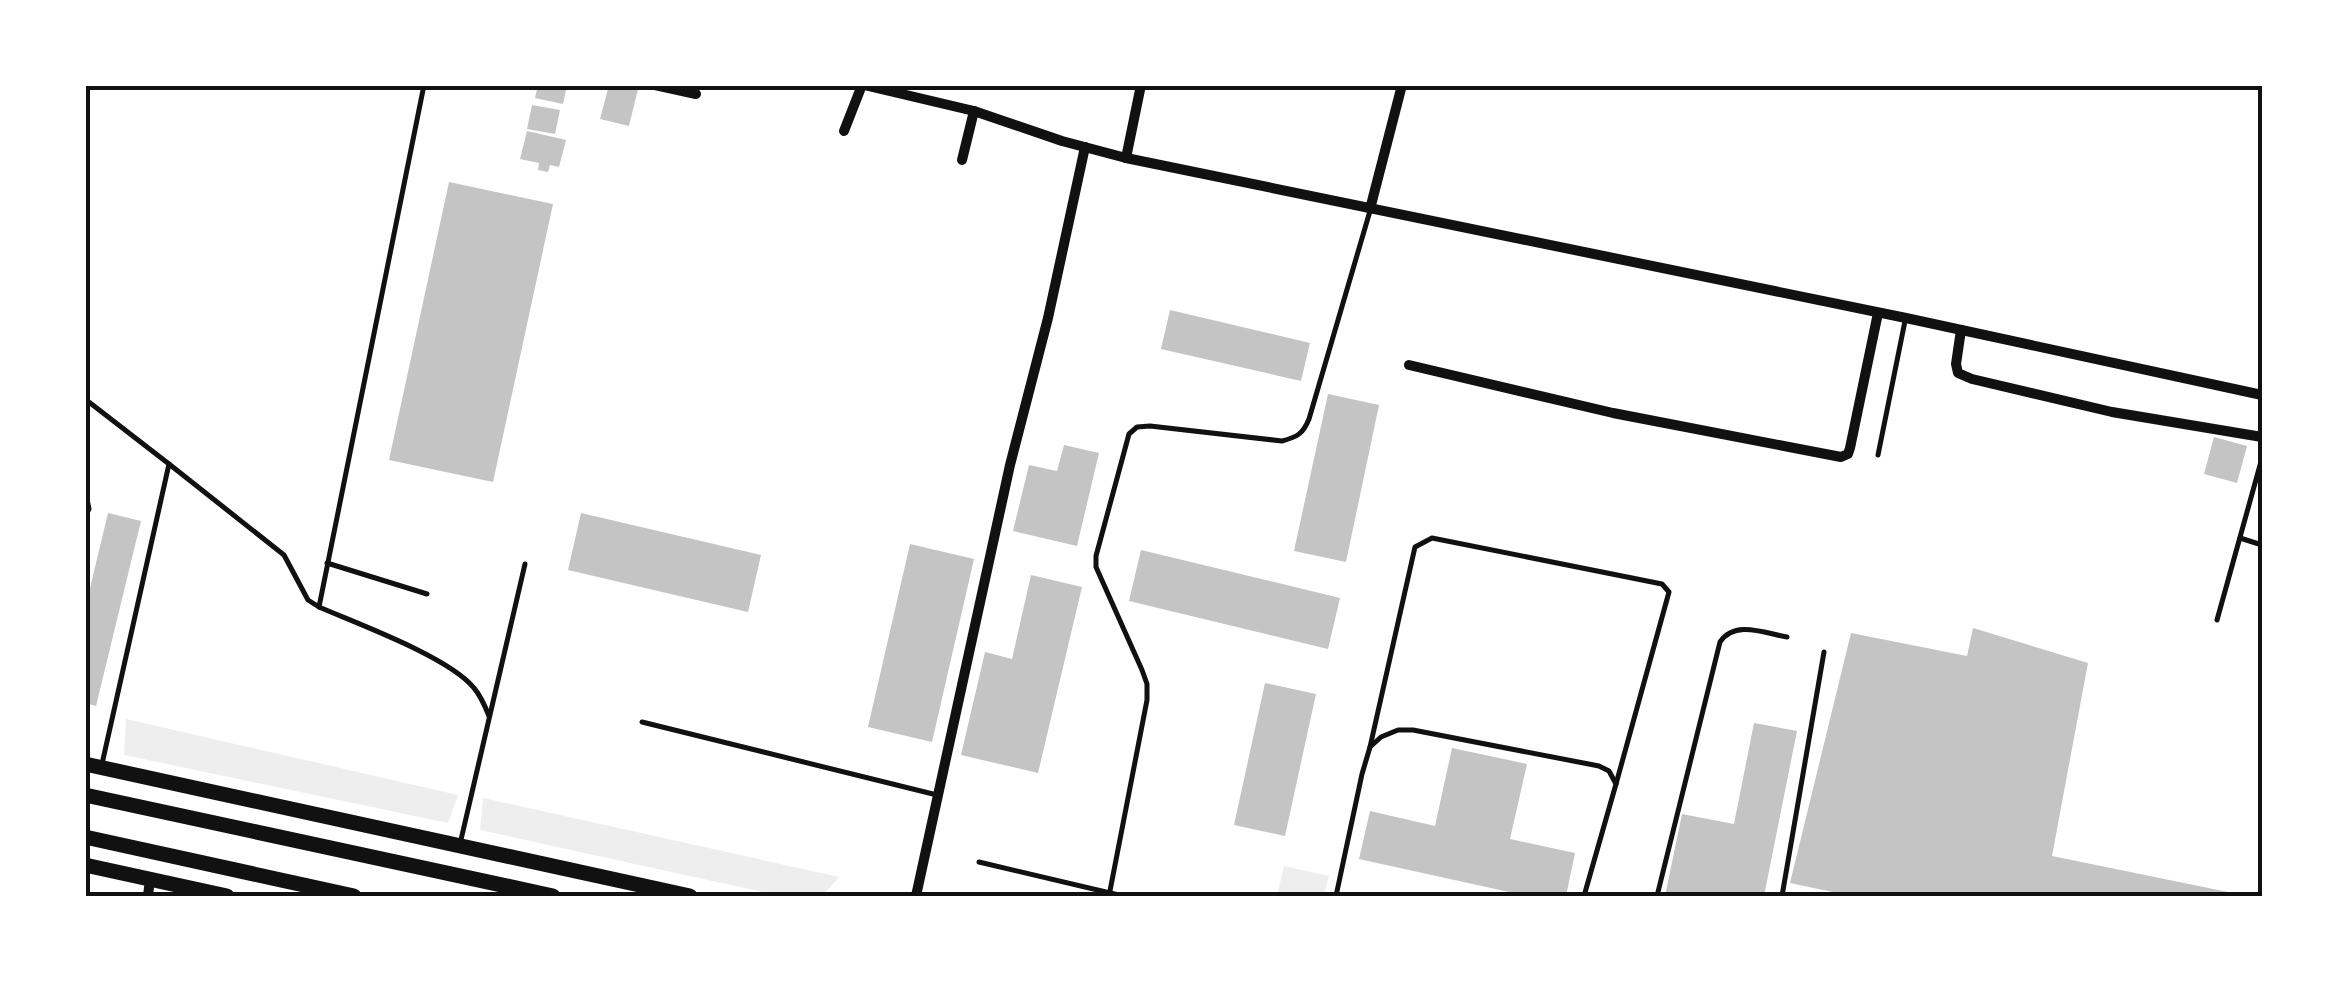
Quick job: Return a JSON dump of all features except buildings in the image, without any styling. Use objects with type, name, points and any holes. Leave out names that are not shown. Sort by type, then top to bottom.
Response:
[{"type":"highway","points":[[93,765],[690,896]]},
{"type":"highway","points":[[85,795],[554,896]]},
{"type":"highway","points":[[85,837],[354,896]]},
{"type":"highway","points":[[85,866],[149,888],[227,896]]},
{"type":"street","points":[[655,85],[696,94]]},
{"type":"street","points":[[844,131],[863,85],[974,111],[1126,158],[2262,395]]},
{"type":"street","points":[[1126,158],[1140,85]]},
{"type":"street","points":[[1370,209],[1402,85]]},
{"type":"street","points":[[962,160],[974,111]]},
{"type":"street","points":[[916,896],[1010,465],[1086,147]]},
{"type":"street","points":[[1410,364],[1613,413],[1841,458],[1850,448],[1878,312]]},
{"type":"street","points":[[1961,330],[1958,373],[1972,379],[2112,412],[2262,437]]},
{"type":"lane","points":[[319,606],[424,85]]},
{"type":"lane","points":[[1110,894],[1148,700],[1147,684],[1096,567],[1129,434],[1137,427],[1150,426],[1282,441],[1304,432],[1370,209]]},
{"type":"lane","points":[[1878,455],[1906,318]]},
{"type":"lane","points":[[85,399],[284,555],[308,600],[437,660],[478,691],[490,716]]},
{"type":"lane","points":[[2217,620],[2262,458]]},
{"type":"lane","points":[[93,765],[169,464]]},
{"type":"lane","points":[[85,489],[90,508],[85,516]]},
{"type":"lane","points":[[1336,896],[1415,548],[1432,538],[1662,584],[1669,592],[1584,896]]},
{"type":"lane","points":[[2240,538],[2262,545]]},
{"type":"lane","points":[[327,563],[427,594]]},
{"type":"lane","points":[[459,847],[525,564]]},
{"type":"lane","points":[[1657,896],[1720,642],[1726,633],[1740,628],[1787,637]]},
{"type":"lane","points":[[1782,896],[1824,652]]},
{"type":"lane","points":[[642,722],[938,795]]},
{"type":"lane","points":[[1370,747],[1381,736],[1413,730],[1600,766],[1610,772],[1616,784]]},
{"type":"lane","points":[[979,862],[1124,896]]},
{"type":"shaded area","points":[[126,719],[458,795],[448,823],[124,755]]},
{"type":"shaded area","points":[[483,798],[839,877],[822,896],[781,896],[480,830]]},
{"type":"shaded area","points":[[1284,866],[1329,876],[1324,896],[1277,896]]}]
